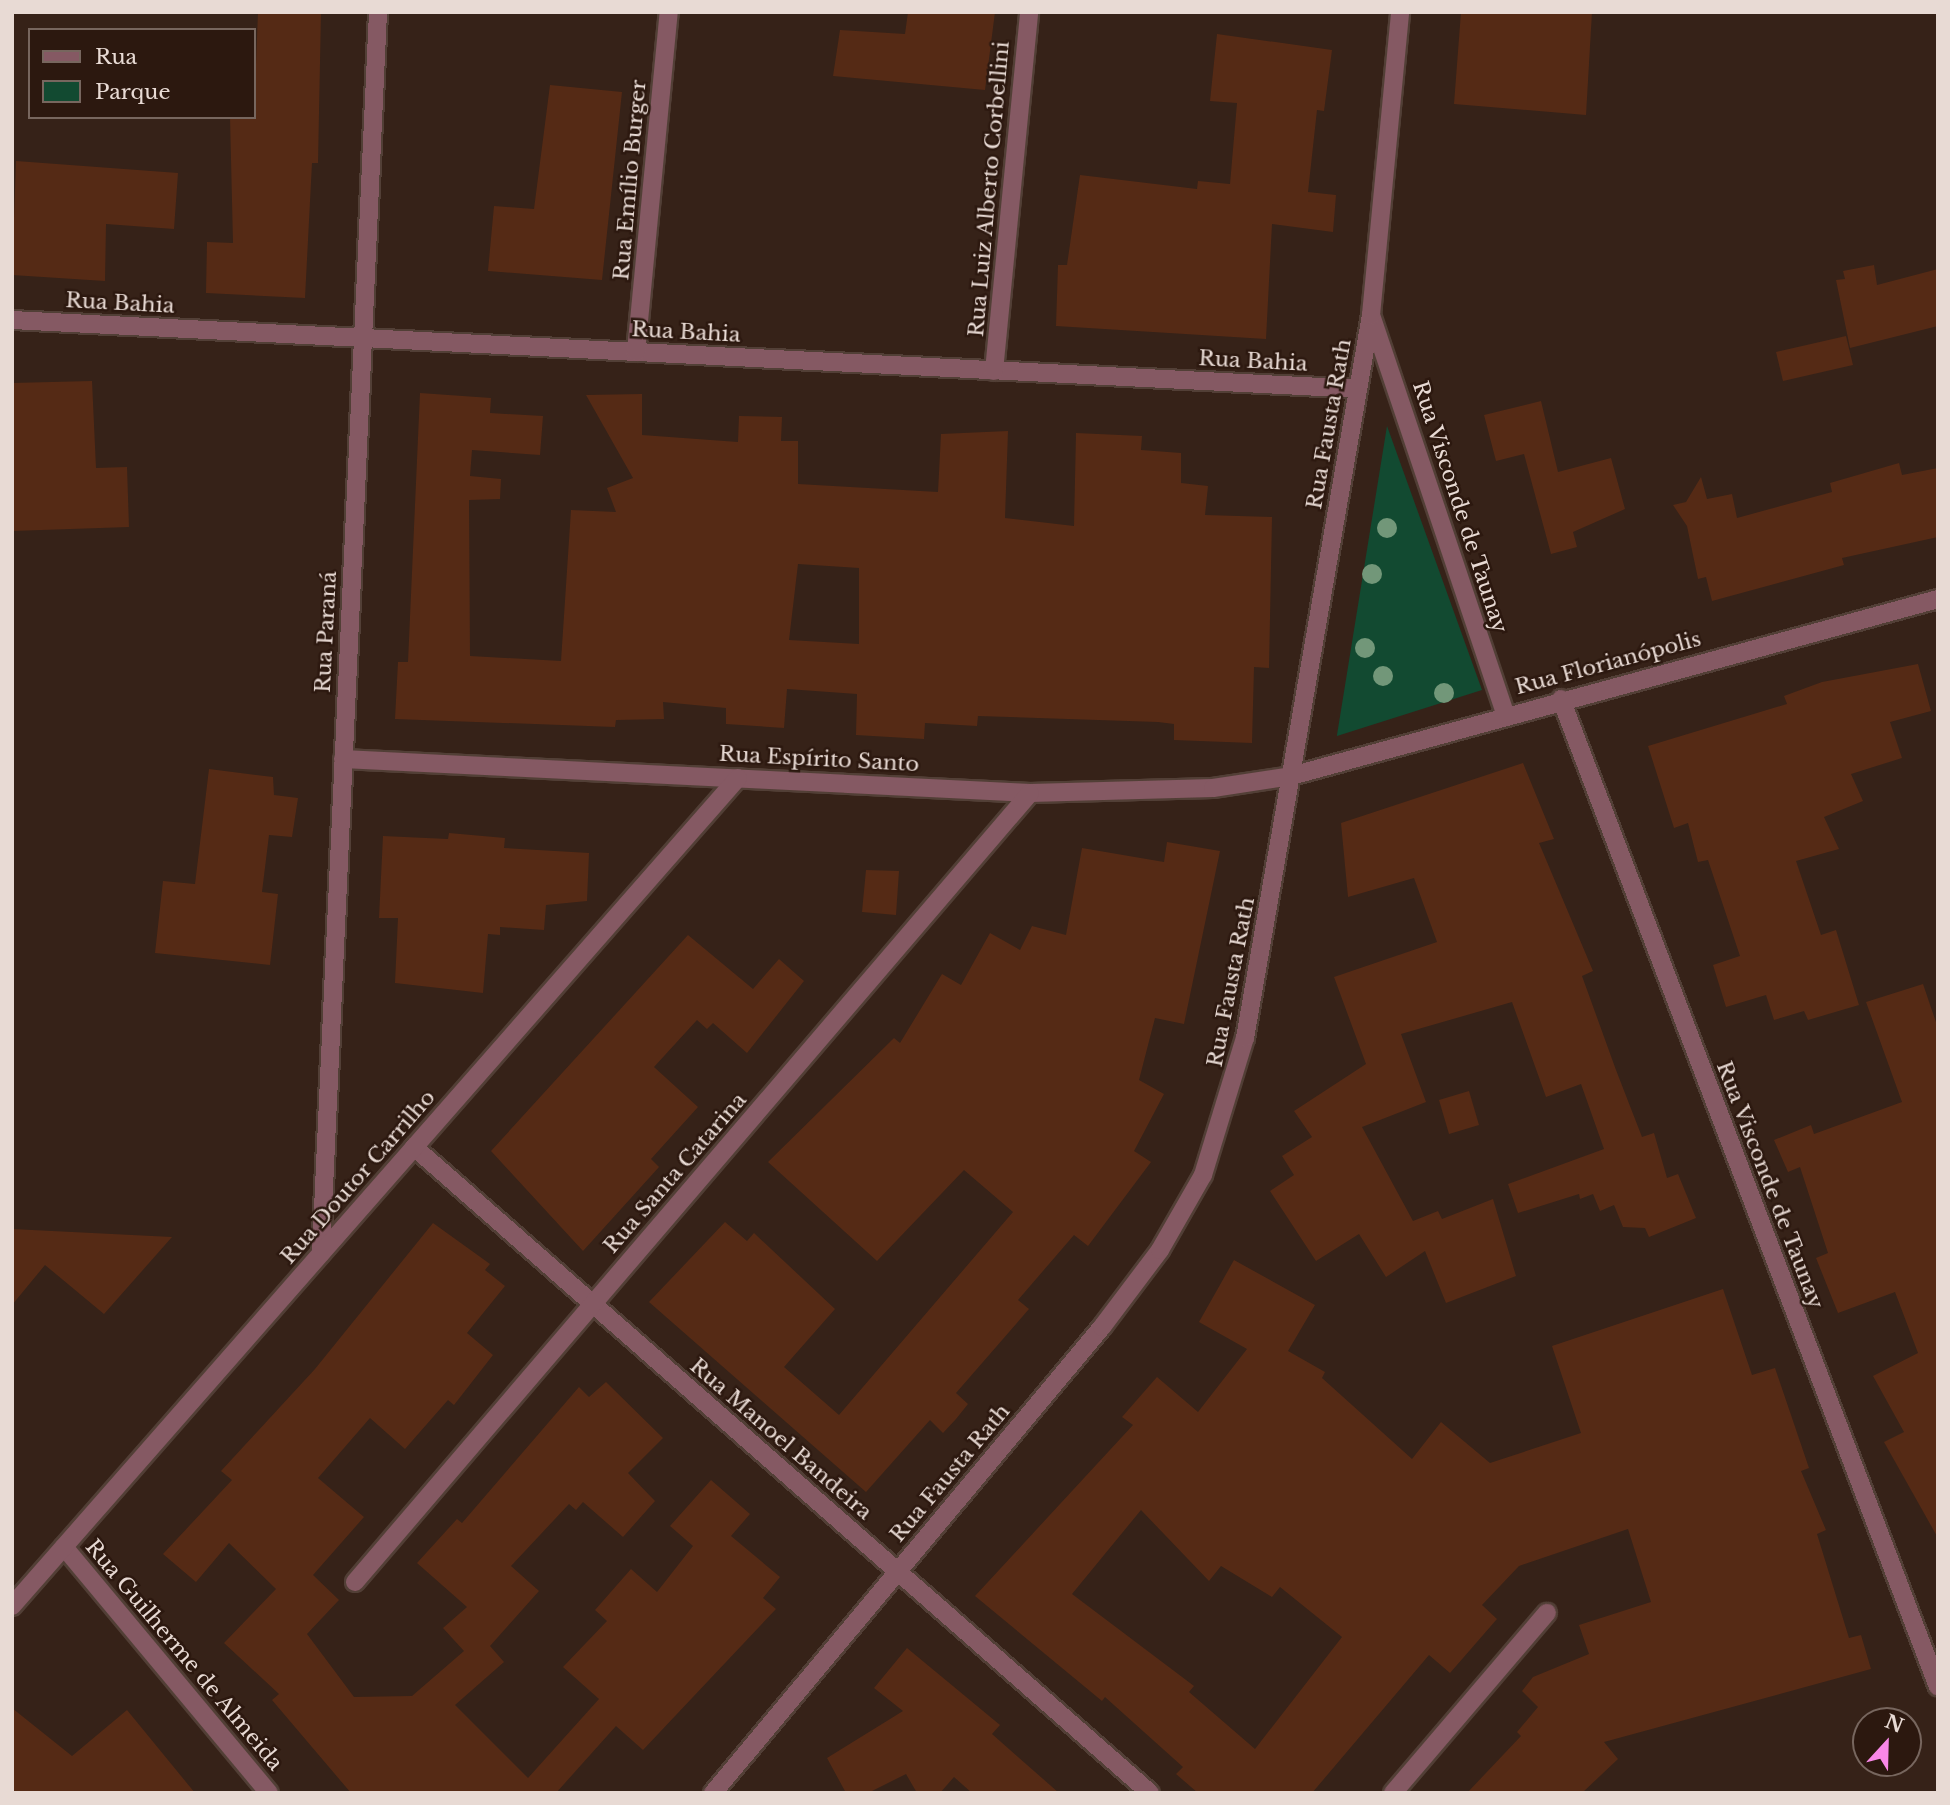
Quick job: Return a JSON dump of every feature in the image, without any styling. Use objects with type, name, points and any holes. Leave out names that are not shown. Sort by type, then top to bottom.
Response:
[{"type":"street","name":"Rua Paraná","points":[[321,1253],[378,12]]},
{"type":"street","name":"Rua Emílio Burger","points":[[636,352],[668,12]]},
{"type":"street","name":"Rua Luiz Alberto Corbellini","points":[[994,371],[1029,12]]},
{"type":"street","name":"Rua Fausta Rath","points":[[713,1793],[1102,1327],[1160,1250],[1203,1175],[1245,1038],[1371,314],[1400,12]]},
{"type":"street","name":"Rua Visconde de Taunay","points":[[1371,314],[1505,714]]},
{"type":"street","name":"Rua Bahia","points":[[12,320],[1358,389]]},
{"type":"street","name":"Rua Florianópolis","points":[[1292,776],[1505,714],[1938,599]]},
{"type":"street","name":"Rua Visconde de Taunay","points":[[1561,699],[1938,1687]]},
{"type":"street","name":"Rua Espírito Santo","points":[[343,759],[1030,793],[1149,793],[1292,776]]},
{"type":"street","name":"Rua Doutor Carrilho","points":[[12,1606],[738,778]]},
{"type":"street","name":"Rua Santa Catarina","points":[[355,1582],[1030,793]]},
{"type":"street","name":"Rua Manoel Bandeira","points":[[414,1147],[1150,1793]]},
{"type":"street","name":"Rua Guilherme de Almeida","points":[[64,1547],[269,1793]]},
{"type":"street","points":[[1392,1793],[1547,1613]]},
{"type":"green space","points":[[1387,426],[1482,690],[1337,736],[1337,735]]},
{"type":"building","points":[[258,12],[321,12],[318,163],[312,163],[305,298],[206,293],[207,242],[233,243],[230,119],[256,119]]},
{"type":"building","points":[[908,12],[995,12],[985,90],[833,76],[840,30],[905,34]]},
{"type":"building","points":[[1461,12],[1592,12],[1586,115],[1454,104]]},
{"type":"building","points":[[1217,34],[1332,50],[1324,111],[1317,110],[1308,192],[1336,195],[1333,232],[1272,224],[1266,339],[1056,326],[1058,265],[1067,265],[1080,175],[1197,189],[1198,181],[1230,184],[1237,103],[1210,101]]},
{"type":"building","points":[[550,85],[622,92],[602,280],[488,271],[494,206],[534,209]]},
{"type":"building","points":[[16,161],[178,173],[174,229],[106,224],[105,281],[12,275]]},
{"type":"building","points":[[1874,265],[1877,285],[1938,269],[1938,326],[1850,348],[1836,280],[1845,279],[1843,271]]},
{"type":"building","points":[[1846,336],[1853,365],[1783,381],[1776,352]]},
{"type":"building","points":[[92,381],[96,468],[127,467],[129,527],[12,531],[12,383]]},
{"type":"building","points":[[420,393],[491,398],[490,413],[543,416],[540,455],[472,450],[470,476],[501,479],[500,499],[469,500],[470,656],[561,661],[571,510],[616,512],[607,488],[633,478],[586,395],[642,394],[642,435],[738,442],[739,416],[782,417],[781,441],[798,441],[798,484],[938,492],[941,434],[1008,431],[1005,518],[1074,526],[1076,433],[1142,436],[1141,450],[1181,453],[1181,483],[1208,486],[1205,515],[1272,517],[1269,668],[1254,667],[1252,743],[1174,740],[1174,724],[1158,722],[978,716],[977,726],[925,723],[924,739],[856,735],[857,694],[787,689],[784,728],[726,724],[726,708],[663,702],[664,719],[616,720],[615,727],[395,719],[398,662],[408,662]],"holes":[[[798,564],[859,568],[859,644],[789,640]]]},
{"type":"building","points":[[1541,401],[1558,472],[1611,458],[1625,509],[1573,532],[1577,547],[1551,554],[1524,454],[1496,461],[1484,415]]},
{"type":"building","points":[[1899,463],[1902,475],[1938,468],[1938,537],[1842,558],[1844,565],[1712,601],[1706,577],[1698,579],[1687,526],[1673,505],[1686,502],[1701,477],[1707,499],[1732,494],[1737,518],[1832,492],[1830,483]]},
{"type":"building","points":[[1918,664],[1931,711],[1890,722],[1902,758],[1851,774],[1863,801],[1824,817],[1839,849],[1796,861],[1821,935],[1836,930],[1859,1005],[1808,1020],[1804,1011],[1774,1020],[1766,995],[1726,1007],[1713,965],[1740,956],[1708,860],[1698,862],[1688,823],[1674,828],[1648,746],[1787,704],[1784,696],[1822,682]]},
{"type":"building","points":[[1523,763],[1554,839],[1539,843],[1593,971],[1582,976],[1616,1070],[1642,1137],[1654,1133],[1667,1178],[1678,1174],[1696,1218],[1649,1237],[1645,1228],[1623,1227],[1614,1205],[1600,1211],[1593,1194],[1580,1199],[1579,1194],[1518,1213],[1508,1184],[1604,1149],[1581,1084],[1546,1097],[1512,1002],[1401,1034],[1426,1102],[1362,1127],[1413,1221],[1438,1211],[1442,1219],[1493,1199],[1516,1276],[1446,1303],[1425,1251],[1386,1277],[1359,1234],[1316,1261],[1270,1191],[1294,1175],[1282,1156],[1312,1137],[1294,1111],[1366,1064],[1334,977],[1437,942],[1414,878],[1348,897],[1341,823]]},
{"type":"building","points":[[209,769],[273,777],[274,795],[298,798],[292,837],[269,835],[262,892],[278,894],[270,965],[155,953],[163,881],[195,884]]},
{"type":"building","points":[[449,833],[505,838],[504,848],[589,853],[587,901],[546,905],[544,930],[500,927],[500,935],[488,934],[483,993],[395,983],[398,918],[379,918],[383,836],[448,839]]},
{"type":"building","points":[[1167,842],[1220,851],[1184,1024],[1155,1018],[1139,1080],[1164,1094],[1134,1151],[1151,1162],[1088,1246],[1074,1235],[1018,1300],[1029,1309],[956,1393],[968,1404],[956,1419],[943,1433],[930,1420],[866,1492],[649,1302],[725,1222],[747,1241],[754,1233],[835,1309],[784,1367],[839,1415],[1013,1212],[964,1170],[877,1261],[768,1162],[894,1038],[900,1043],[942,974],[961,985],[990,933],[1020,950],[1032,926],[1066,935],[1082,848],[1164,862]]},
{"type":"building","points":[[866,870],[899,871],[896,915],[862,912]]},
{"type":"building","points":[[688,935],[753,989],[779,959],[804,981],[747,1053],[713,1023],[707,1029],[697,1020],[654,1067],[698,1107],[651,1159],[659,1167],[583,1251],[491,1151]]},
{"type":"building","points":[[1923,984],[1938,1028],[1938,1538],[1884,1442],[1904,1432],[1873,1376],[1918,1353],[1895,1292],[1838,1313],[1816,1258],[1828,1253],[1800,1167],[1788,1172],[1774,1140],[1811,1125],[1814,1134],[1902,1102],[1866,1002]]},
{"type":"building","points":[[1469,1091],[1479,1125],[1449,1134],[1439,1100]]},
{"type":"building","points":[[433,1223],[490,1264],[485,1270],[505,1286],[467,1333],[493,1355],[454,1405],[448,1400],[405,1449],[370,1418],[318,1478],[364,1517],[313,1575],[339,1600],[307,1634],[354,1697],[412,1696],[464,1651],[443,1628],[467,1607],[417,1563],[457,1519],[462,1523],[579,1387],[589,1397],[606,1382],[663,1438],[628,1473],[655,1501],[623,1537],[583,1502],[576,1510],[569,1504],[511,1566],[539,1591],[490,1646],[504,1662],[455,1705],[528,1778],[599,1699],[563,1667],[607,1621],[595,1610],[631,1569],[657,1592],[693,1546],[670,1526],[711,1480],[750,1514],[731,1536],[780,1577],[763,1598],[776,1609],[643,1750],[616,1726],[556,1793],[351,1793],[272,1700],[279,1694],[224,1643],[276,1589],[229,1543],[196,1582],[163,1554],[232,1480],[221,1471],[315,1369]]},
{"type":"building","points":[[12,1229],[172,1237],[104,1314],[45,1265],[12,1305]]},
{"type":"building","points":[[1234,1260],[1315,1305],[1288,1351],[1325,1372],[1322,1378],[1412,1459],[1441,1422],[1490,1463],[1581,1433],[1552,1346],[1723,1289],[1752,1375],[1775,1368],[1809,1468],[1801,1471],[1826,1530],[1817,1534],[1849,1638],[1861,1635],[1871,1669],[1604,1742],[1618,1759],[1582,1793],[1467,1793],[1521,1736],[1517,1732],[1538,1707],[1522,1691],[1533,1677],[1589,1654],[1579,1625],[1651,1602],[1628,1529],[1519,1566],[1482,1605],[1497,1619],[1450,1673],[1429,1655],[1312,1793],[1198,1793],[1176,1774],[1183,1767],[1105,1697],[1102,1701],[975,1596],[1133,1425],[1122,1417],[1157,1377],[1198,1412],[1247,1349],[1199,1322]],"holes":[[[1141,1510],[1209,1581],[1221,1566],[1272,1597],[1280,1587],[1342,1637],[1255,1749],[1189,1692],[1194,1686],[1072,1594]]]},
{"type":"building","points":[[907,1648],[1000,1725],[992,1734],[1059,1793],[972,1793],[954,1777],[940,1793],[917,1793],[906,1774],[868,1793],[846,1793],[827,1758],[903,1711],[874,1688]]},
{"type":"building","points":[[12,1708],[72,1756],[127,1710],[195,1793],[12,1793]]}]
